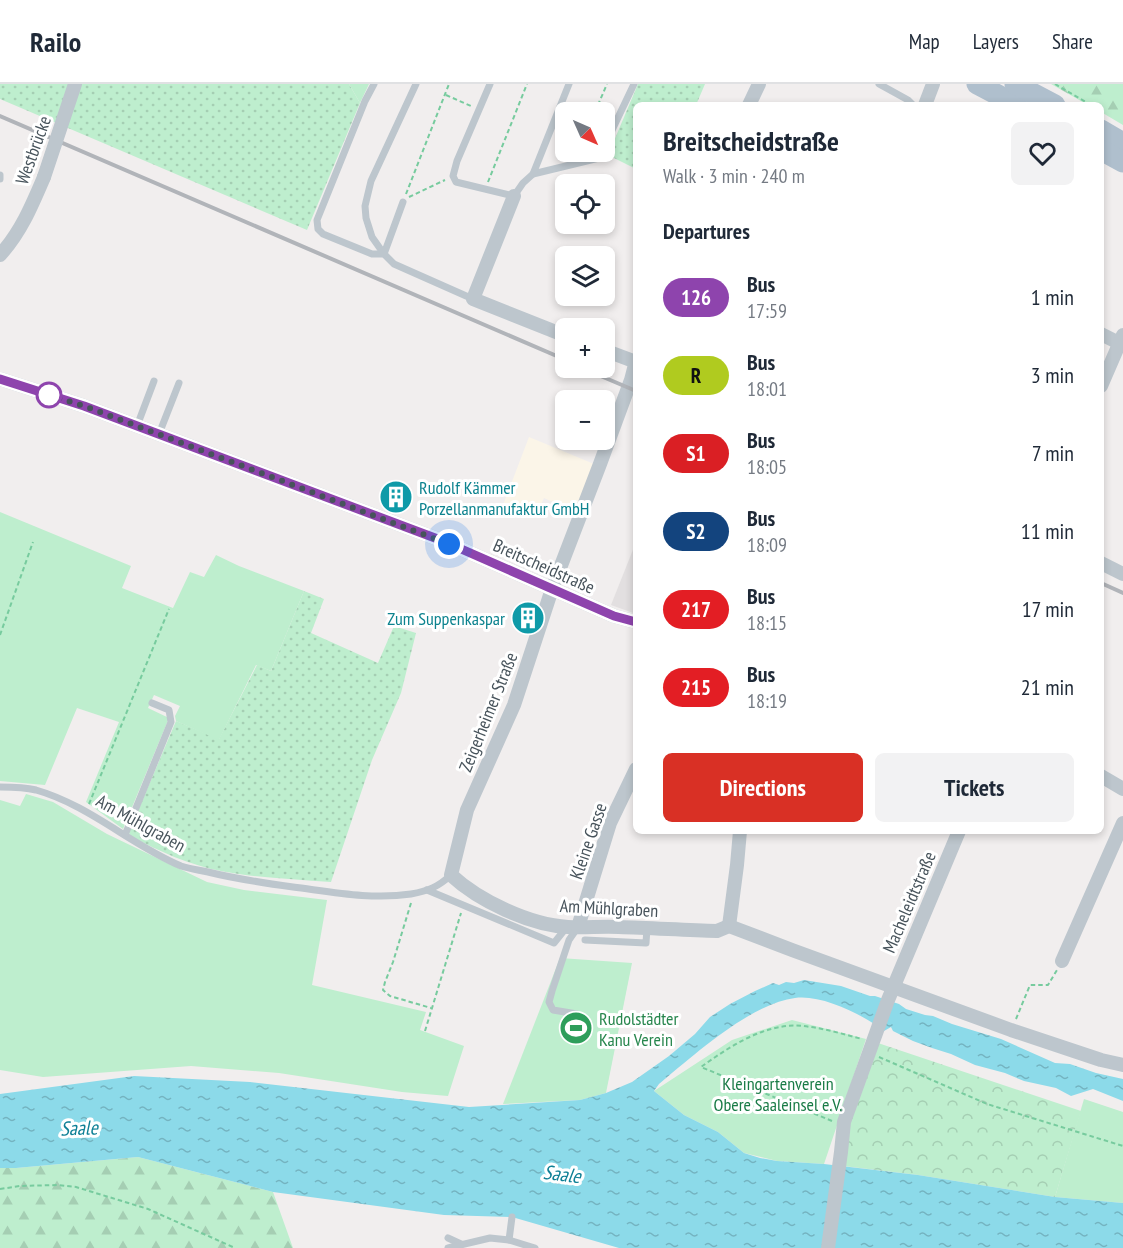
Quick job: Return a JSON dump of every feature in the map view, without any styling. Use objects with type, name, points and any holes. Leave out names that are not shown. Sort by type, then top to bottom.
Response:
[{"type":"main road","points":[[977,84],[1011,102]]},
{"type":"main road","points":[[1015,84],[1050,102]]},
{"type":"main road","points":[[1104,132],[1123,143]]},
{"type":"main road","points":[[1104,152],[1123,162]]},
{"type":"street","name":"Westbrücke","points":[[0,255],[10,244],[26,218],[44,177],[75,84]]},
{"type":"street","points":[[750,102],[759,84]]},
{"type":"street","points":[[926,102],[933,84]]},
{"type":"street","points":[[514,196],[473,299],[555,332]]},
{"type":"street","points":[[1104,335],[1122,341],[1104,380]]},
{"type":"street","points":[[615,354],[633,361]]},
{"type":"street","name":"Zeigerheimer Straße","points":[[451,875],[467,810],[514,705],[552,589],[633,371]]},
{"type":"street","name":"Breitscheidstraße","points":[[0,379],[84,406],[443,541],[614,616],[633,621]]},
{"type":"street","points":[[1104,564],[1123,574]]},
{"type":"street","name":"Kleine Gasse","points":[[572,927],[610,824],[633,775]]},
{"type":"street","points":[[1104,778],[1123,789]]},
{"type":"street","points":[[1062,961],[1123,823]]},
{"type":"street","points":[[729,926],[740,834]]},
{"type":"street","name":"Macheleidtstraße","points":[[828,1248],[843,1126],[891,993],[958,834]]},
{"type":"street","name":"Am Mühlgraben","points":[[451,875],[487,907],[500,907],[525,924],[717,931],[729,926],[792,950],[891,993],[1123,1065]]},
{"type":"lane","points":[[374,84],[317,220],[318,229],[323,234],[372,254],[384,254]]},
{"type":"lane","points":[[416,84],[371,181],[365,207],[366,218],[372,237],[394,264],[473,299]]},
{"type":"lane","points":[[490,84],[457,161],[453,176],[456,182],[514,196],[533,174],[569,84]]},
{"type":"lane","points":[[615,124],[634,84]]},
{"type":"lane","points":[[879,84],[908,102]]},
{"type":"lane","points":[[533,174],[582,162]]},
{"type":"lane","points":[[384,254],[403,202]]},
{"type":"lane","points":[[137,426],[154,381]]},
{"type":"lane","points":[[159,435],[179,383]]},
{"type":"lane","points":[[125,835],[171,722],[169,710],[152,703]]},
{"type":"lane","name":"Am Mühlgraben","points":[[0,788],[16,787],[35,790],[58,798],[149,850],[183,866],[243,880],[372,897],[427,890],[439,886],[451,875]]},
{"type":"lane","points":[[427,890],[464,905],[487,907]]},
{"type":"lane","points":[[572,927],[549,1002],[553,1010],[577,1014]]},
{"type":"lane","points":[[585,940],[646,943],[647,928]]},
{"type":"lane","points":[[510,1240],[512,1217]]},
{"type":"lane","points":[[448,1238],[461,1244]]},
{"type":"lane","points":[[448,1248],[490,1238],[510,1240],[535,1248]]},
{"type":"path","points":[[403,202],[449,84]]},
{"type":"path","points":[[485,189],[527,84]]},
{"type":"path","points":[[599,102],[607,84]]},
{"type":"path","points":[[1055,84],[1086,102]]},
{"type":"path","points":[[445,95],[479,110]]},
{"type":"path","points":[[403,202],[443,180],[456,182]]},
{"type":"path","points":[[0,635],[33,542]]},
{"type":"path","points":[[86,812],[169,609]]},
{"type":"path","points":[[417,892],[409,908],[383,990],[390,996],[431,1008]]},
{"type":"path","points":[[424,1031],[464,905]]},
{"type":"path","points":[[1011,1030],[1030,985],[1048,986],[1062,961]]},
{"type":"path","points":[[843,1126],[701,1067],[730,1046],[770,1029],[802,1026],[872,1044],[987,1104],[1123,1146]]},
{"type":"path","points":[[0,1189],[20,1186],[76,1187],[147,1209],[235,1248]]},
{"type":"shaded area","points":[[529,437],[555,448],[555,450],[594,464],[575,512],[544,498],[535,517],[503,505]]},
{"type":"shaded area","points":[[633,550],[633,613],[611,605]]},
{"type":"green space","points":[[0,84],[349,84],[360,103],[307,230],[0,99]]},
{"type":"green space","points":[[349,84],[369,84],[360,103]]},
{"type":"green space","points":[[638,84],[705,84],[697,102],[633,102],[633,168],[615,158],[615,138]]},
{"type":"green space","points":[[1051,84],[1123,84],[1123,125],[1104,114],[1104,102],[1083,102]]},
{"type":"green space","points":[[0,512],[131,566],[122,588],[173,608],[190,572],[204,577],[216,555],[304,591],[271,671],[256,665],[219,740],[176,721],[175,716],[180,706],[154,695],[148,708],[169,718],[123,829],[86,802],[119,722],[77,708],[45,785],[0,781]]},
{"type":"green space","points":[[304,591],[324,599],[311,633],[378,663],[394,626],[416,633],[401,693],[372,760],[331,882],[221,871],[174,857],[130,836],[129,832],[176,721],[219,739],[257,665],[271,671]]},
{"type":"green space","points":[[26,794],[53,802],[107,834],[207,882],[244,890],[327,900],[312,985],[426,1012],[420,1030],[464,1046],[448,1096],[402,1092],[279,1073],[191,1066],[43,1077],[0,1070],[0,800],[20,806]]},
{"type":"green space","name":"Rudolstädter Kanu Verein","points":[[560,958],[632,963],[606,1093],[580,1100],[503,1104]]},
{"type":"green space","name":"Kleingartenverein Obere Saaleinsel e.V.","points":[[792,1020],[866,1039],[824,1164],[777,1161],[744,1153],[718,1132],[684,1115],[654,1091],[732,1040]]},
{"type":"green space","points":[[878,1043],[1081,1111],[1055,1197],[918,1175],[843,1166],[848,1125]]},
{"type":"green space","points":[[1084,1099],[1123,1112],[1123,1203],[1055,1197]]},
{"type":"green space","points":[[138,1157],[273,1192],[293,1248],[0,1248],[0,1168]]},
{"type":"water","name":"Saale","points":[[804,980],[841,986],[875,996],[899,1004],[906,1009],[1001,1039],[1055,1063],[1070,1064],[1123,1079],[1123,1101],[1093,1089],[1071,1096],[1056,1088],[1024,1081],[913,1041],[893,1031],[891,1027],[884,1031],[829,1002],[805,998],[778,1002],[741,1020],[689,1059],[654,1091],[684,1115],[718,1132],[744,1153],[760,1158],[918,1175],[1055,1197],[1123,1203],[1123,1248],[619,1248],[512,1217],[444,1215],[273,1192],[138,1157],[0,1168],[0,1094],[134,1076],[250,1082],[469,1107],[580,1100],[606,1093],[632,1082],[669,1056],[695,1034],[710,1017],[730,1004],[773,983],[779,985]]},
{"type":"railway","points":[[0,116],[555,355]]},
{"type":"railway","points":[[605,378],[633,390]]},
{"type":"railway","points":[[1104,584],[1123,593]]},
{"type":"bus line","name":"126","points":[[0,379],[84,406],[434,537],[614,616],[633,621]]},
{"type":"place","name":"Rudolf Kämmer Porzellanmanufaktur GmbH","points":[[396,497]]},
{"type":"place","name":"Zum Suppenkaspar","points":[[528,618]]},
{"type":"place","name":"Rudolstädter Kanu Verein","points":[[576,1028]]},
{"type":"route","points":[[49,395],[84,406],[449,544]]}]
